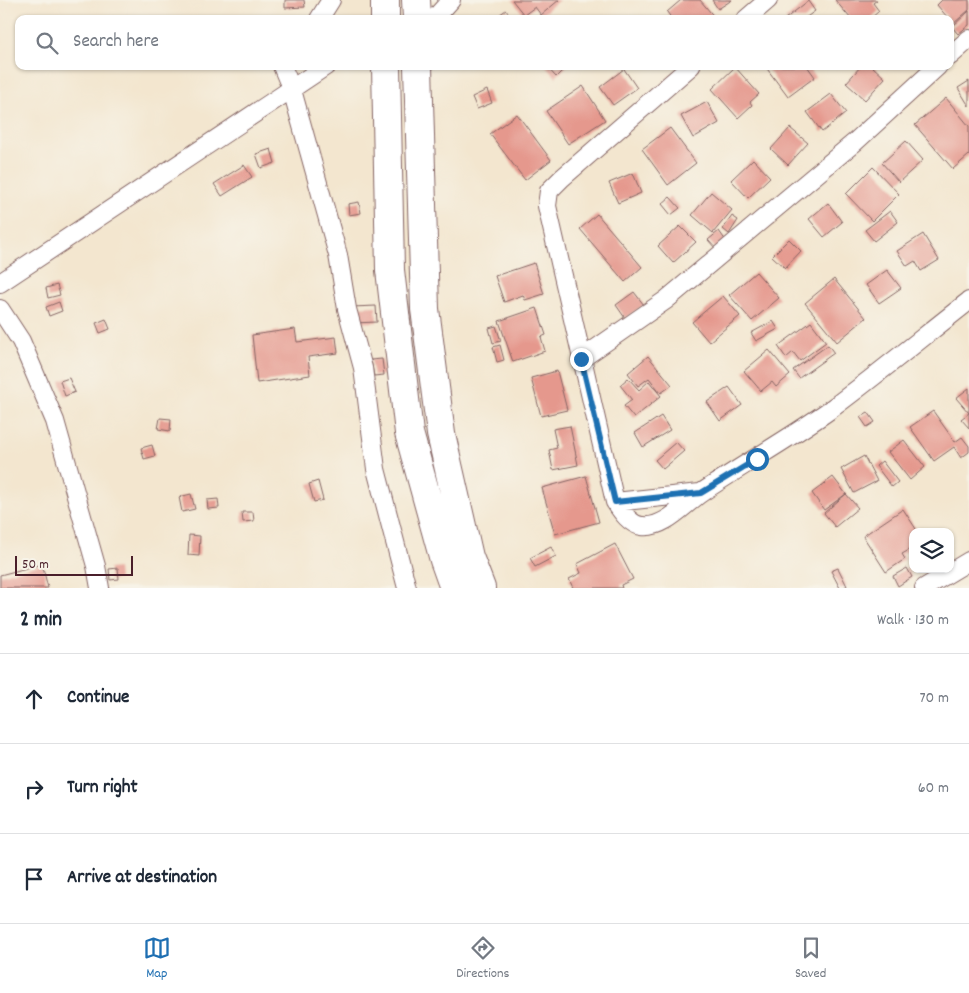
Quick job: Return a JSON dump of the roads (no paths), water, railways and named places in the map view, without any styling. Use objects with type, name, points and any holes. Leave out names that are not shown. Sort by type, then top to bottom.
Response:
[{"type":"highway","points":[[385,0],[385,15]]},
{"type":"highway","points":[[386,70],[390,270],[409,433],[454,588]]},
{"type":"highway","points":[[418,70],[426,319],[441,434],[470,557],[481,588]]},
{"type":"street","points":[[322,15],[331,0]]},
{"type":"street","points":[[403,15],[420,8],[451,0]]},
{"type":"street","points":[[751,15],[768,0]]},
{"type":"street","points":[[954,52],[969,38]]},
{"type":"street","points":[[284,70],[292,90],[338,255],[347,309],[363,368],[376,469],[407,588]]},
{"type":"street","points":[[0,282],[320,70]]},
{"type":"street","points":[[686,70],[549,191],[547,206],[615,502],[632,522],[642,526],[656,524],[668,518],[701,493],[757,459],[832,408],[969,301]]},
{"type":"street","points":[[581,359],[666,300],[855,142],[934,70]]},
{"type":"street","points":[[0,309],[22,341],[55,421],[96,566],[100,588]]},
{"type":"street","points":[[615,502],[701,493]]},
{"type":"street","points":[[924,588],[969,561]]}]
